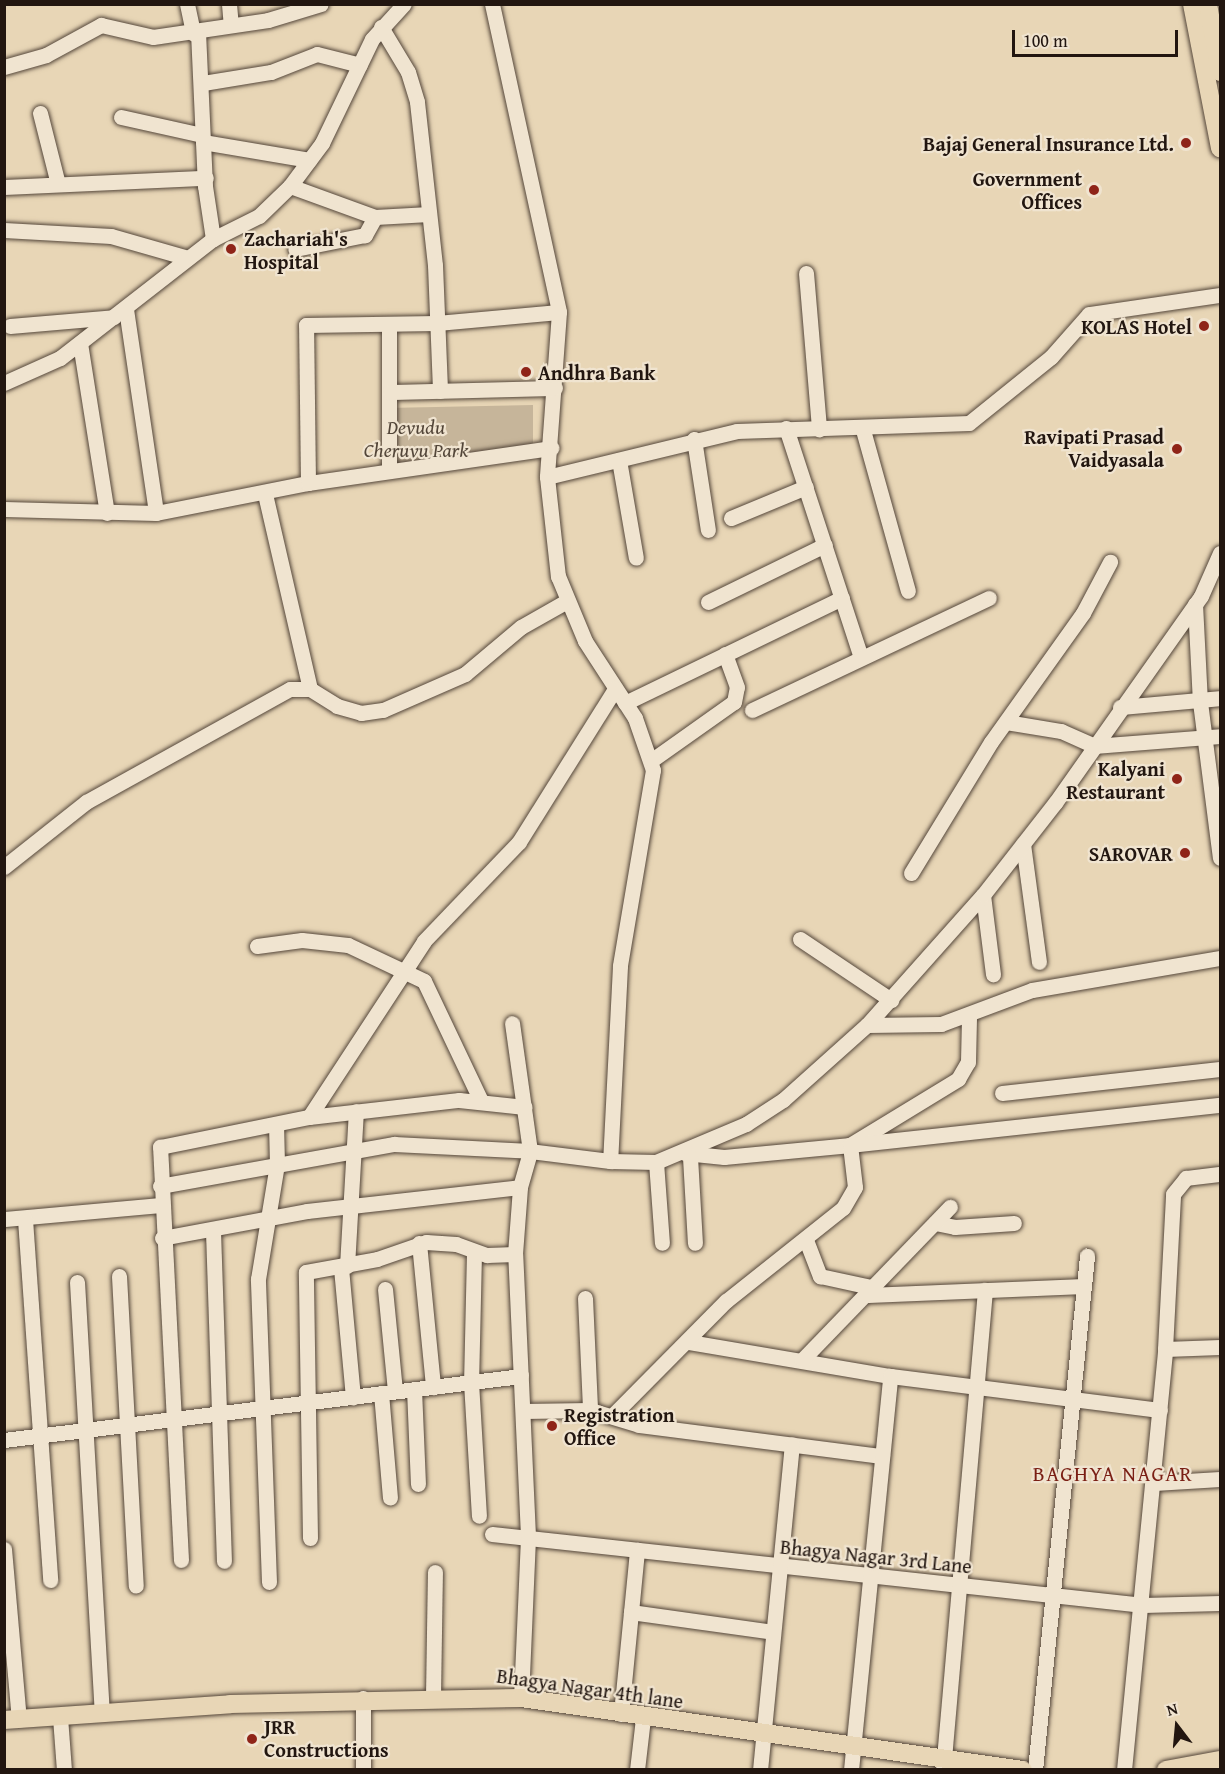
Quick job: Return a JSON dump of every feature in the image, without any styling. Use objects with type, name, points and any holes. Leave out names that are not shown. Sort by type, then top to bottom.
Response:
[{"type":"main road","points":[[1192,4],[1221,148]]},
{"type":"main road","points":[[1208,4],[1221,72]]},
{"type":"main road","name":"Bhagya Nagar 4th lane","points":[[12,1720],[102,1712],[363,1698],[433,1696],[521,1698],[643,1718],[854,1746],[944,1764],[1023,1770]]},
{"type":"main road","points":[[1166,1770],[1209,1765]]},
{"type":"street","points":[[187,4],[195,32],[203,83],[203,138],[213,239]]},
{"type":"street","points":[[229,4],[231,25]]},
{"type":"street","points":[[4,67],[46,55],[101,25],[134,36],[195,32],[321,4]]},
{"type":"street","points":[[4,383],[80,343],[213,239],[259,216],[290,186],[309,160],[381,27],[405,4]]},
{"type":"street","points":[[492,4],[559,312],[551,448],[547,477],[551,537],[567,601],[625,704],[652,760],[653,789],[639,834],[620,966],[610,1161]]},
{"type":"street","points":[[381,27],[408,72],[417,102],[429,214],[440,390]]},
{"type":"street","points":[[203,83],[271,72],[317,54],[360,65]]},
{"type":"street","points":[[40,113],[58,184]]},
{"type":"street","points":[[121,117],[203,138],[309,160]]},
{"type":"street","points":[[4,187],[206,178]]},
{"type":"street","points":[[290,186],[375,217],[429,214]]},
{"type":"street","points":[[295,249],[365,235],[375,217]]},
{"type":"street","points":[[4,230],[111,236],[188,258]]},
{"type":"street","points":[[806,273],[819,429]]},
{"type":"street","points":[[547,477],[694,439],[786,428],[863,430],[969,423],[1051,357],[1089,314],[1221,295]]},
{"type":"street","points":[[308,483],[306,325],[437,323],[559,312]]},
{"type":"street","points":[[10,326],[120,313]]},
{"type":"street","points":[[120,313],[156,513]]},
{"type":"street","points":[[389,324],[389,471]]},
{"type":"street","points":[[80,343],[107,513]]},
{"type":"street","points":[[390,392],[555,388]]},
{"type":"street","points":[[786,428],[861,657]]},
{"type":"street","points":[[863,430],[908,591]]},
{"type":"street","points":[[694,439],[708,530]]},
{"type":"street","points":[[4,509],[156,513],[266,494],[308,483],[551,448]]},
{"type":"street","points":[[619,460],[636,558]]},
{"type":"street","points":[[731,518],[806,487]]},
{"type":"street","points":[[266,494],[310,689]]},
{"type":"street","points":[[708,602],[825,545]]},
{"type":"street","points":[[688,1155],[783,1100],[867,1025],[891,1000],[983,895],[1023,844],[1195,604],[1221,553]]},
{"type":"street","points":[[912,873],[1006,722],[1083,613],[1110,562]]},
{"type":"street","points":[[625,704],[842,598]]},
{"type":"street","points":[[752,710],[989,598]]},
{"type":"street","points":[[4,867],[128,777],[290,689],[310,689],[337,706],[361,713],[383,710],[465,674],[521,627],[567,601]]},
{"type":"street","points":[[1195,604],[1200,702],[1217,811],[1221,858]]},
{"type":"street","points":[[652,760],[734,702],[737,687],[725,654]]},
{"type":"street","points":[[309,1117],[442,919],[519,842],[615,689]]},
{"type":"street","points":[[1120,707],[1200,702],[1221,698]]},
{"type":"street","points":[[1006,722],[1061,731],[1094,746],[1221,736]]},
{"type":"street","points":[[1023,844],[1039,962]]},
{"type":"street","points":[[983,895],[993,974]]},
{"type":"street","points":[[800,939],[891,1000]]},
{"type":"street","points":[[257,946],[302,940],[348,945],[430,988],[480,1099]]},
{"type":"street","points":[[867,1025],[940,1024],[969,1017],[1032,990],[1221,958]]},
{"type":"street","points":[[850,1145],[958,1079],[968,1062],[969,1017]]},
{"type":"street","points":[[512,1023],[530,1151],[520,1187],[515,1254],[528,1536],[521,1698]]},
{"type":"street","points":[[1002,1093],[1221,1069]]},
{"type":"street","points":[[181,1560],[177,1419],[162,1238],[160,1148],[169,1142],[356,1111],[480,1099],[525,1107]]},
{"type":"street","points":[[160,1186],[353,1148],[437,1144],[530,1151],[610,1161],[656,1162],[688,1155],[850,1145],[1221,1105]]},
{"type":"street","points":[[353,1397],[344,1267],[356,1111]]},
{"type":"street","points":[[269,1582],[258,1279],[277,1164],[276,1124]]},
{"type":"street","points":[[612,1416],[747,1282],[806,1240],[851,1198],[855,1168],[850,1145]]},
{"type":"street","points":[[688,1155],[695,1243]]},
{"type":"street","points":[[656,1162],[662,1243]]},
{"type":"street","points":[[1124,1770],[1154,1483],[1175,1187],[1186,1178],[1221,1174]]},
{"type":"street","points":[[162,1238],[213,1231],[267,1217],[520,1187]]},
{"type":"street","points":[[4,1220],[161,1205]]},
{"type":"street","points":[[802,1360],[950,1207]]},
{"type":"street","points":[[25,1219],[42,1436],[50,1580]]},
{"type":"street","points":[[935,1223],[955,1227],[1014,1223]]},
{"type":"street","points":[[213,1231],[224,1562]]},
{"type":"street","points":[[806,1240],[820,1276],[871,1291],[1084,1286]]},
{"type":"street","points":[[310,1538],[305,1275],[313,1268],[344,1267],[419,1243],[456,1244],[474,1253],[515,1254]]},
{"type":"street","points":[[419,1243],[433,1387]]},
{"type":"street","points":[[474,1253],[471,1382],[479,1516]]},
{"type":"street","points":[[1035,1770],[1050,1596],[1088,1256]]},
{"type":"street","points":[[119,1276],[131,1425],[136,1586]]},
{"type":"street","points":[[77,1282],[102,1712]]},
{"type":"street","points":[[385,1289],[390,1498]]},
{"type":"street","points":[[944,1764],[985,1290]]},
{"type":"street","points":[[585,1298],[590,1410]]},
{"type":"street","points":[[689,1342],[890,1376],[1071,1402],[1160,1410]]},
{"type":"street","points":[[1165,1349],[1221,1347]]},
{"type":"street","points":[[4,1440],[521,1376]]},
{"type":"street","points":[[851,1770],[890,1376]]},
{"type":"street","points":[[414,1389],[418,1484]]},
{"type":"street","points":[[523,1411],[590,1410],[612,1416],[792,1445],[882,1456]]},
{"type":"street","points":[[760,1770],[792,1445]]},
{"type":"street","points":[[1154,1483],[1221,1479]]},
{"type":"street","name":"Bhagya Nagar 3rd Lane","points":[[492,1534],[528,1536],[781,1567],[1143,1605],[1221,1603]]},
{"type":"street","points":[[4,1549],[12,1720]]},
{"type":"street","points":[[621,1714],[637,1550]]},
{"type":"street","points":[[433,1696],[435,1572]]},
{"type":"street","points":[[631,1612],[772,1632]]},
{"type":"street","points":[[363,1698],[363,1770]]},
{"type":"street","points":[[60,1717],[64,1770]]},
{"type":"street","points":[[637,1770],[643,1718]]},
{"type":"green space","name":"Devudu Cheruvu Park","points":[[533,405],[533,456],[382,471],[387,408]]},
{"type":"place","name":"Bajaj General Insurance Ltd.","points":[[1186,143]]},
{"type":"place","name":"Government Offices","points":[[1094,190]]},
{"type":"place","name":"Zachariah's Hospital","points":[[231,249]]},
{"type":"place","name":"KOLAS Hotel","points":[[1204,326]]},
{"type":"place","name":"Andhra Bank","points":[[526,372]]},
{"type":"place","name":"Ravipati Prasad Vaidyasala","points":[[1177,449]]},
{"type":"place","name":"Kalyani Restaurant","points":[[1177,779]]},
{"type":"place","name":"SAROVAR","points":[[1185,853]]},
{"type":"place","name":"Registration Office","points":[[552,1426]]},
{"type":"place","name":"JRR Constructions","points":[[252,1739]]},
{"type":"district","name":"BAGHYA NAGAR","points":[[1113,1474]]}]
